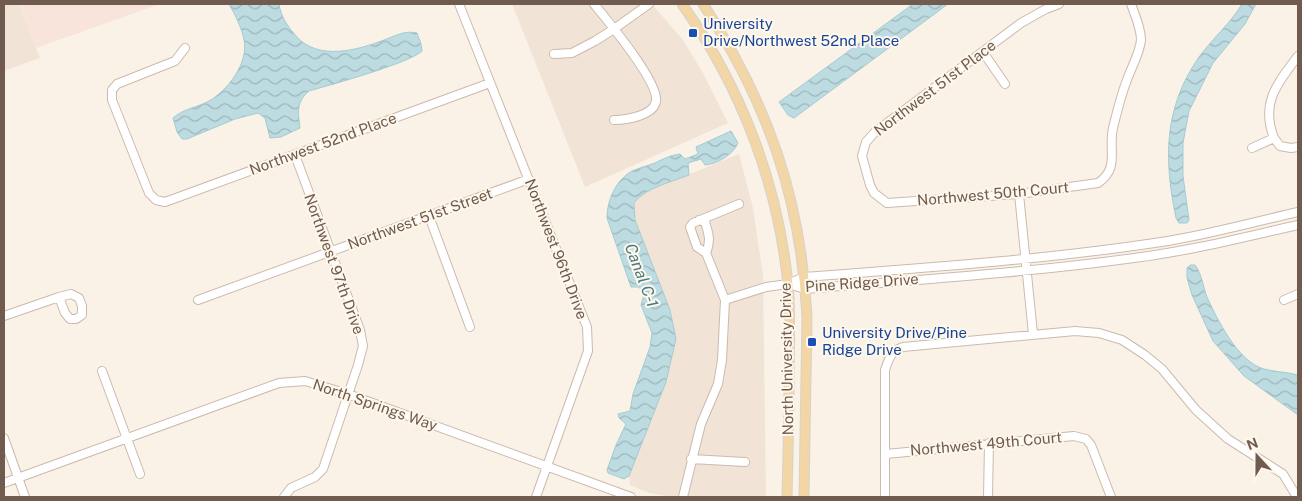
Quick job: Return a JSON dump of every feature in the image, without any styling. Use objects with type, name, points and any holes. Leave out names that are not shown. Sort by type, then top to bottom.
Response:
[{"type":"main road","name":"North University Drive","points":[[682,4],[712,49],[731,85],[758,150],[770,189],[782,243],[790,313],[787,497]]},
{"type":"main road","name":"North University Drive","points":[[703,4],[724,36],[763,112],[786,179],[796,225],[806,289],[807,317],[804,497]]},
{"type":"main road","points":[[788,470],[793,480],[793,497]]},
{"type":"street","name":"Northwest 96th Drive","points":[[459,4],[587,327],[588,350],[536,497]]},
{"type":"street","points":[[594,4],[633,54],[655,91],[656,101],[652,110],[628,120],[614,120]]},
{"type":"street","points":[[554,54],[572,53],[614,29],[649,4]]},
{"type":"street","name":"Northwest 51st Place","points":[[880,199],[870,185],[862,156],[866,142],[874,132],[1021,23],[1059,4]]},
{"type":"street","name":"Northwest 50th Court","points":[[880,199],[887,204],[1019,194],[1098,183],[1105,179],[1110,172],[1112,164],[1112,131],[1122,91],[1141,42],[1140,31],[1130,4]]},
{"type":"street","name":"Northwest 52nd Place","points":[[185,48],[175,61],[117,84],[112,90],[112,100],[149,193],[156,200],[165,202],[490,83]]},
{"type":"street","points":[[983,52],[1005,84]]},
{"type":"street","points":[[1298,56],[1276,86],[1270,100],[1270,128],[1274,138],[1280,146],[1291,148],[1298,146]]},
{"type":"street","points":[[1252,148],[1274,138]]},
{"type":"street","name":"Northwest 97th Drive","points":[[284,497],[291,488],[316,477],[323,469],[363,346],[360,330],[295,155]]},
{"type":"street","name":"Northwest 51st Street","points":[[198,300],[529,179]]},
{"type":"street","points":[[1019,194],[1033,334]]},
{"type":"street","points":[[683,497],[701,424],[718,384],[722,360],[725,300],[706,253],[697,247],[690,227],[699,220],[739,204]]},
{"type":"street","name":"Pine Ridge Drive","points":[[788,284],[804,277],[1026,258],[1164,242],[1298,212]]},
{"type":"street","points":[[429,216],[470,327]]},
{"type":"street","points":[[699,220],[705,222],[709,232],[710,244],[706,253]]},
{"type":"street","name":"Pine Ridge Drive","points":[[788,284],[806,289],[1027,270],[1167,253],[1298,225]]},
{"type":"street","points":[[725,300],[766,286],[788,284]]},
{"type":"street","points":[[1284,300],[1298,294]]},
{"type":"street","points":[[4,316],[59,297]]},
{"type":"street","points":[[884,497],[886,454],[885,370],[891,355],[896,350],[903,347],[1075,331],[1099,333],[1122,340],[1145,355],[1162,369],[1196,410],[1228,440],[1283,474],[1297,497]]},
{"type":"street","points":[[102,371],[140,474]]},
{"type":"street","name":"North Springs Way","points":[[4,483],[279,383],[305,381],[348,394],[631,497]]},
{"type":"street","name":"Northwest 49th Court","points":[[886,454],[1074,436],[1086,439],[1091,445],[1110,497]]},
{"type":"street","points":[[4,438],[25,497]]},
{"type":"street","points":[[988,497],[989,443]]},
{"type":"street","points":[[691,460],[746,462]]},
{"type":"shaded area","points":[[4,4],[19,4],[40,58],[4,71]]},
{"type":"shaded area","points":[[19,4],[160,4],[36,48]]},
{"type":"shaded area","points":[[512,4],[652,4],[683,40],[704,75],[728,123],[585,187]]},
{"type":"shaded area","points":[[739,154],[753,208],[763,275],[766,497],[671,497],[649,493],[630,485],[629,476],[666,382],[674,348],[670,310],[635,220],[634,205],[640,196],[648,191]]},
{"type":"water","points":[[229,4],[279,4],[283,18],[297,37],[316,49],[327,51],[351,50],[400,34],[413,32],[417,33],[422,51],[415,56],[387,67],[309,91],[300,103],[300,128],[281,137],[270,138],[265,118],[258,113],[235,119],[187,139],[182,139],[177,132],[173,118],[181,112],[205,103],[216,96],[229,83],[240,67],[245,49],[244,40]]},
{"type":"water","points":[[913,4],[948,4],[794,118],[788,115],[779,102]]},
{"type":"water","points":[[1242,4],[1256,4],[1245,24],[1213,63],[1189,111],[1183,143],[1183,176],[1189,220],[1187,223],[1179,223],[1176,218],[1169,176],[1170,135],[1173,116],[1187,76],[1199,57]]},
{"type":"water","name":"Canal C-1","points":[[731,131],[738,143],[729,155],[719,161],[705,165],[701,159],[688,163],[689,175],[650,190],[637,199],[634,204],[635,220],[670,310],[676,339],[666,382],[629,476],[624,479],[608,473],[607,470],[626,424],[619,418],[618,414],[630,411],[633,394],[650,347],[652,333],[641,305],[644,294],[639,287],[631,287],[607,218],[609,204],[617,185],[632,171],[673,155],[680,154],[685,159],[698,154],[696,147]]},
{"type":"water","points":[[1190,265],[1195,265],[1216,317],[1237,349],[1254,365],[1264,369],[1298,375],[1298,415],[1244,376],[1213,341],[1192,295],[1187,278],[1187,268]]},
{"type":"place","name":"University Drive/Northwest 52nd Place","points":[[693,33]]},
{"type":"place","name":"University Drive/Pine Ridge Drive","points":[[812,342]]}]
